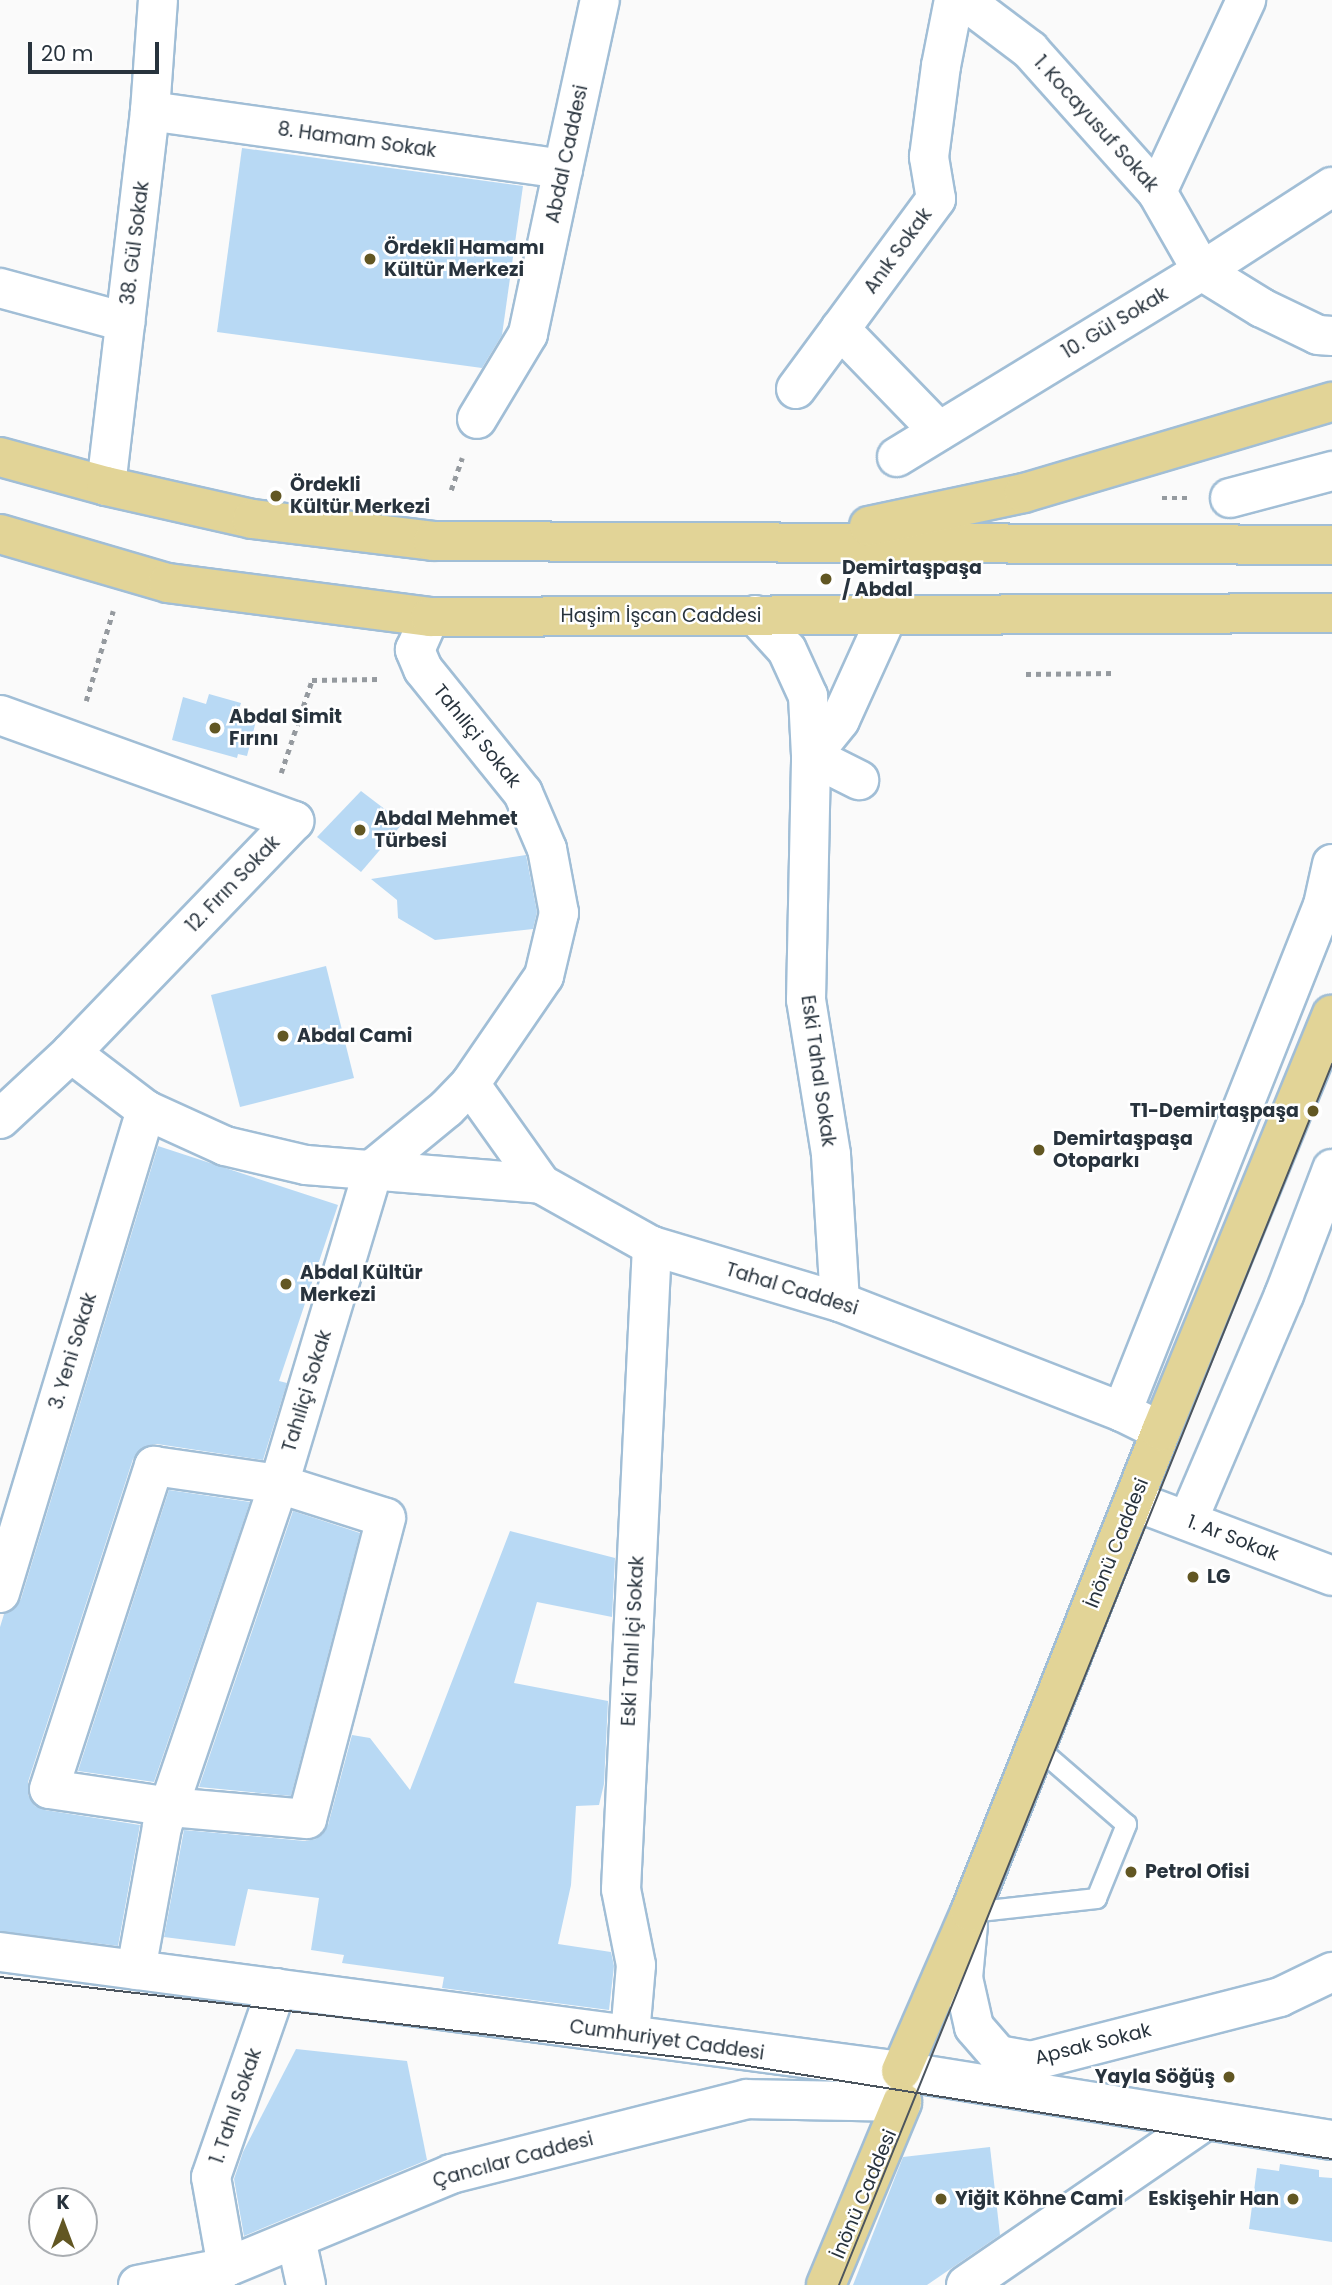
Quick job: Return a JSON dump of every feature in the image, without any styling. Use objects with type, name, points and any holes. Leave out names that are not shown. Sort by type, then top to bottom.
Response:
[{"type":"main road","points":[[735,543],[881,525],[1024,493],[1332,402]]},
{"type":"main road","points":[[0,457],[106,486],[252,519],[433,541],[1332,545]]},
{"type":"main road","name":"Haşim İşcan Caddesi","points":[[0,534],[168,583],[430,617],[1332,613]]},
{"type":"main road","name":"İnönü Caddesi","points":[[826,2285],[970,1912],[1161,1431],[1332,1015]]},
{"type":"street","name":"38. Gül Sokak","points":[[106,486],[150,111],[158,0]]},
{"type":"street","name":"Abdal Caddesi","points":[[477,419],[528,334],[600,0]]},
{"type":"street","name":"Anık Sokak","points":[[796,389],[936,200],[929,157],[941,66],[954,0]]},
{"type":"street","name":"1. Kocayusuf Sokak","points":[[964,0],[1030,50],[1157,192],[1202,271]]},
{"type":"street","points":[[1157,192],[1245,0]]},
{"type":"street","name":"8. Hamam Sokak","points":[[150,111],[564,169]]},
{"type":"street","name":"10. Gül Sokak","points":[[897,457],[1202,271],[1332,187]]},
{"type":"street","points":[[1202,271],[1262,307],[1318,335],[1332,336]]},
{"type":"street","points":[[0,288],[125,322]]},
{"type":"street","points":[[840,330],[939,431]]},
{"type":"street","points":[[1230,498],[1332,471]]},
{"type":"street","points":[[859,780],[811,756],[840,720],[888,614]]},
{"type":"street","name":"Eski Tahal Sokak","points":[[755,615],[787,650],[808,696],[811,756],[806,1000],[831,1154],[840,1302]]},
{"type":"street","name":"Tahıliçi Sokak","points":[[136,1970],[162,1827],[279,1484],[374,1168],[447,1108],[470,1084],[544,976],[559,913],[547,849],[523,793],[423,669],[415,650],[430,617]]},
{"type":"street","name":"12. Fırın Sokak","points":[[0,715],[294,821],[71,1053]]},
{"type":"street","points":[[1122,1412],[1323,905],[1332,864]]},
{"type":"street","points":[[0,1119],[71,1053],[146,1110],[225,1146],[306,1165],[374,1168],[541,1184]]},
{"type":"street","name":"Tahal Caddesi","points":[[470,1084],[541,1184],[652,1247],[840,1302],[1122,1412],[1161,1431]]},
{"type":"street","name":"3. Yeni Sokak","points":[[0,1593],[146,1110]]},
{"type":"street","points":[[1188,1521],[1284,1295],[1332,1169]]},
{"type":"street","name":"Eski Tahıl İçi Sokak","points":[[630,2035],[636,1965],[621,1889],[652,1247]]},
{"type":"street","points":[[154,1466],[279,1484],[386,1518],[307,1819],[171,1807],[49,1789],[154,1466]]},
{"type":"street","name":"1. Ar Sokak","points":[[1134,1501],[1332,1576]]},
{"type":"street","name":"Apsak Sokak","points":[[970,1912],[963,1978],[974,2027],[998,2055],[1031,2061],[1280,1997],[1332,1972]]},
{"type":"street","name":"Cumhuriyet Caddesi","points":[[0,1952],[630,2035],[902,2086],[1206,2120],[1332,2140]]},
{"type":"street","name":"1. Tahıl Sokak","points":[[227,2267],[211,2177],[276,1988]]},
{"type":"street","name":"Çancılar Caddesi","points":[[138,2285],[227,2267],[451,2174],[747,2099],[902,2086]]},
{"type":"street","points":[[966,2285],[1021,2267],[1206,2120]]},
{"type":"street","points":[[296,2239],[306,2285]]},
{"type":"lane","points":[[970,1912],[1096,1898],[1126,1824],[1036,1746]]},
{"type":"path","points":[[73,742],[113,611]]},
{"type":"path","points":[[1026,674],[1113,673]]},
{"type":"path","points":[[269,812],[312,680],[378,680]]},
{"type":"building","name":"Ördekli Hamamı Kültür Merkezi","points":[[242,148],[523,186],[502,335],[482,368],[217,332]]},
{"type":"building","name":"Abdal Simit Fırını","points":[[209,694],[241,703],[238,712],[257,717],[247,756],[238,754],[237,758],[172,740],[183,697],[206,704]]},
{"type":"building","name":"Abdal Mehmet Türbesi","points":[[361,791],[403,823],[361,872],[317,837]]},
{"type":"building","points":[[526,855],[537,912],[533,929],[435,940],[398,918],[397,900],[371,879]]},
{"type":"building","name":"Abdal Cami","points":[[326,966],[354,1078],[240,1107],[211,995]]},
{"type":"building","points":[[158,1146],[338,1205],[279,1381],[287,1383],[263,1460],[157,1444],[146,1446],[133,1459],[28,1782],[28,1795],[35,1806],[45,1810],[140,1825],[118,1946],[0,1931],[0,1627],[4,1614],[14,1609],[21,1599]]},
{"type":"building","points":[[169,1490],[250,1502],[154,1782],[78,1771]]},
{"type":"building","points":[[293,1511],[360,1533],[291,1796],[199,1787]]},
{"type":"building","points":[[510,1531],[615,1558],[612,1617],[537,1602],[514,1683],[608,1701],[604,1784],[599,1805],[576,1806],[571,1885],[558,1944],[611,1952],[614,1966],[609,2010],[442,1988],[444,1977],[342,1963],[344,1955],[311,1950],[319,1898],[248,1889],[235,1946],[164,1937],[184,1830],[305,1841],[316,1839],[328,1825],[352,1735],[370,1738],[410,1790]]},
{"type":"building","points":[[296,2049],[407,2061],[427,2160],[244,2236],[234,2179],[243,2152]]},
{"type":"building","name":"Yiğit Köhne Cami","points":[[990,2147],[1000,2235],[927,2285],[853,2285],[903,2157]]},
{"type":"building","name":"Eskişehir Han","points":[[1280,2164],[1319,2170],[1319,2177],[1332,2178],[1332,2242],[1249,2229],[1257,2168],[1279,2171]]},
{"type":"tram line","points":[[839,2285],[1332,1064]]},
{"type":"tram line","points":[[0,1977],[729,2063],[1332,2159]]},
{"type":"place","name":"Ördekli Hamamı Kültür Merkezi","points":[[370,259]]},
{"type":"place","name":"Ördekli Kültür Merkezi","points":[[276,496]]},
{"type":"place","name":"Demirtaşpaşa / Abdal","points":[[826,579]]},
{"type":"place","name":"Abdal Simit Fırını","points":[[215,728]]},
{"type":"place","name":"Abdal Mehmet Türbesi","points":[[360,830]]},
{"type":"place","name":"Abdal Cami","points":[[283,1036]]},
{"type":"place","name":"T1-Demirtaşpaşa","points":[[1313,1111]]},
{"type":"place","name":"Demirtaşpaşa Otoparkı","points":[[1039,1150]]},
{"type":"place","name":"Abdal Kültür Merkezi","points":[[286,1284]]},
{"type":"place","name":"LG","points":[[1193,1577]]},
{"type":"place","name":"Petrol Ofisi","points":[[1131,1872]]},
{"type":"place","name":"Yayla Söğüş","points":[[1229,2077]]},
{"type":"place","name":"Yiğit Köhne Cami","points":[[941,2199]]},
{"type":"place","name":"Eskişehir Han","points":[[1293,2199]]}]
